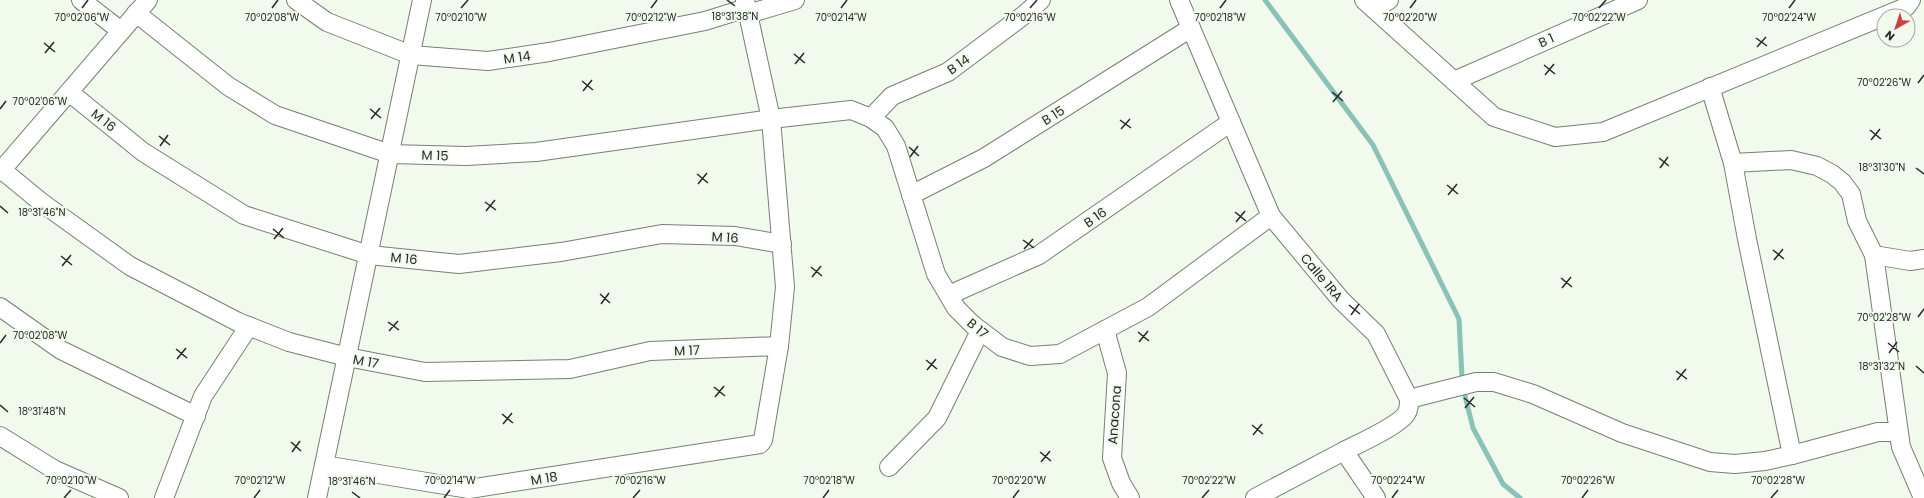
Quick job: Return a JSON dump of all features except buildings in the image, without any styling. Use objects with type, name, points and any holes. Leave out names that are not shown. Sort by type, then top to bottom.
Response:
[{"type":"street","points":[[81,0],[121,31]]},
{"type":"street","name":"M 14","points":[[296,0],[327,22],[411,55],[488,62],[549,52],[705,21],[747,7],[794,0]]},
{"type":"street","points":[[317,498],[422,0]]},
{"type":"street","name":"B 14","points":[[871,118],[892,96],[948,72],[1024,15],[1041,0]]},
{"type":"street","name":"Calle 1RA","points":[[1179,0],[1272,216],[1341,300],[1376,334],[1409,399]]},
{"type":"street","points":[[1369,5],[1390,0]]},
{"type":"street","name":"B 1","points":[[1454,81],[1638,0]]},
{"type":"street","points":[[1369,5],[1494,116],[1555,137],[1603,132],[1906,7],[1911,0]]},
{"type":"street","points":[[2,166],[69,92],[142,4]]},
{"type":"street","name":"M 15","points":[[142,4],[228,86],[275,115],[390,154],[466,156],[536,152],[771,119]]},
{"type":"street","points":[[747,7],[771,119],[785,287],[780,346]]},
{"type":"street","name":"B 15","points":[[911,195],[984,158],[1191,28]]},
{"type":"street","points":[[1710,87],[1733,163],[1747,239],[1792,455]]},
{"type":"street","name":"M 16","points":[[69,92],[143,152],[244,215],[369,254],[458,264],[561,252],[662,234],[735,236],[782,244]]},
{"type":"street","name":"B 17","points":[[771,119],[851,110],[871,118],[885,128],[896,146],[936,274],[956,308],[980,331],[1002,347],[1030,356],[1060,354],[1148,307],[1272,216]]},
{"type":"street","name":"B 16","points":[[949,295],[1039,255],[1232,122]]},
{"type":"street","points":[[1733,163],[1791,160],[1817,166],[1832,174],[1842,182],[1851,194],[1857,221],[1874,255],[1882,325],[1895,401],[1897,432],[1901,447],[1923,498]]},
{"type":"street","name":"M 17","points":[[2,166],[41,202],[130,266],[238,322],[289,342],[347,357],[426,372],[570,369],[650,351],[780,346]]},
{"type":"street","points":[[1874,255],[1910,261],[1924,259]]},
{"type":"street","points":[[0,307],[61,350],[196,416]]},
{"type":"street","points":[[164,498],[204,396],[249,326]]},
{"type":"street","name":"Anacona","points":[[1104,330],[1117,373],[1112,458],[1121,483],[1130,498]]},
{"type":"street","points":[[889,467],[937,418],[980,331]]},
{"type":"street","name":"M 18","points":[[324,465],[469,489],[756,446],[763,440],[780,346]]},
{"type":"street","points":[[1260,497],[1392,425],[1405,415],[1409,407],[1409,399],[1476,382],[1494,382],[1532,394],[1622,433],[1710,462],[1735,464],[1765,461],[1878,432],[1897,432]]},
{"type":"street","points":[[0,436],[55,470],[119,498]]},
{"type":"street","points":[[1344,451],[1376,498]]},
{"type":"waterway","points":[[1265,0],[1373,145],[1459,319],[1462,378]]},
{"type":"waterway","points":[[1463,388],[1473,428],[1503,484],[1520,498]]}]
